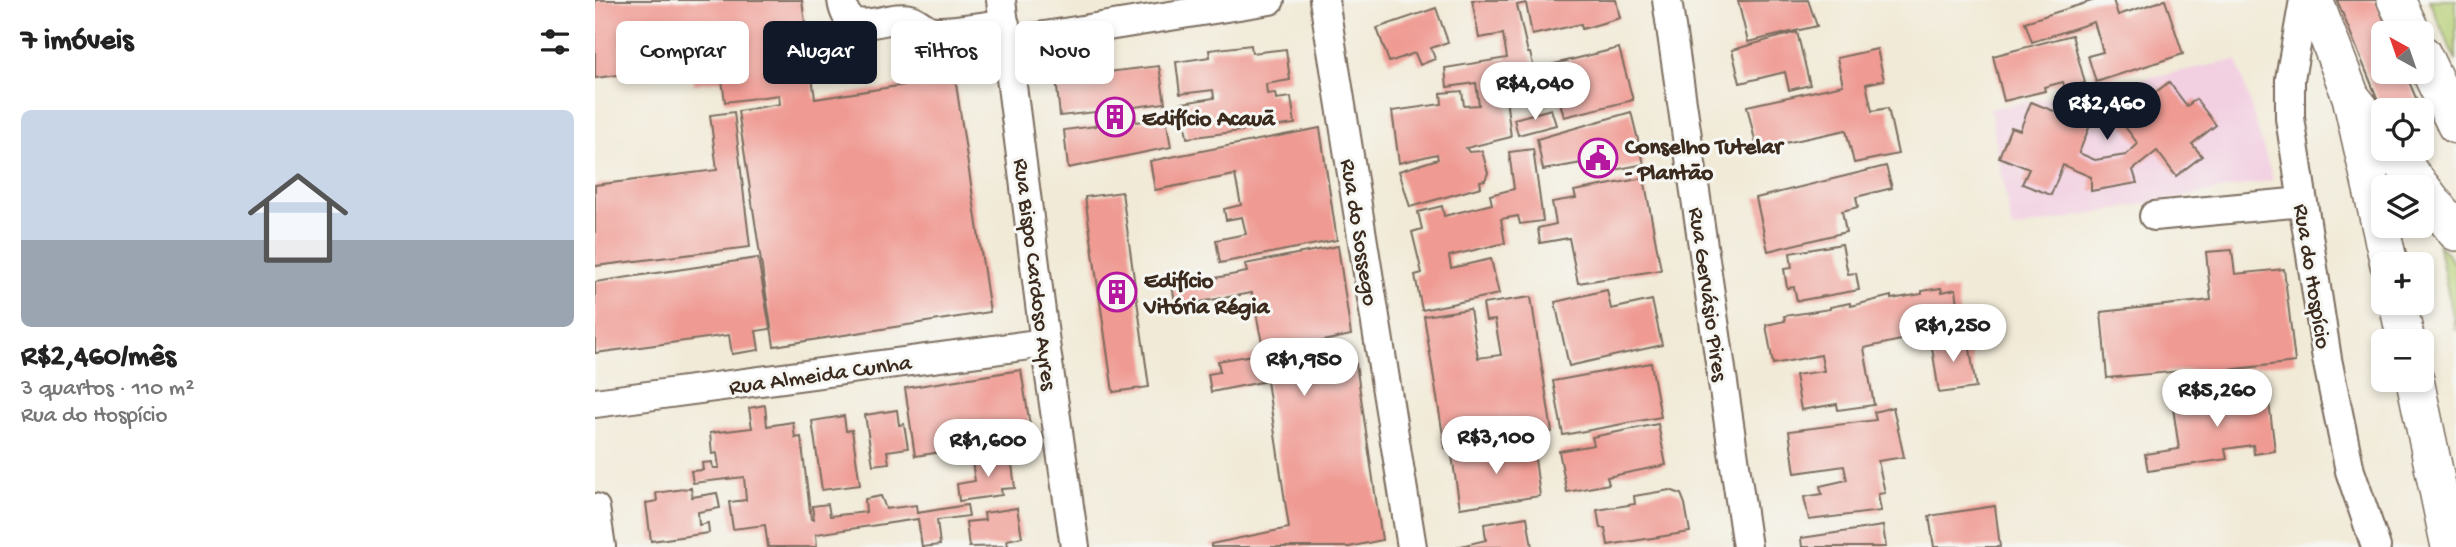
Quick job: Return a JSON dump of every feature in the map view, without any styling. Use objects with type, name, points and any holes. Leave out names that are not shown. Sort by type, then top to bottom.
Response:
[{"type":"main road","points":[[2314,0],[2351,97],[2386,252]]},
{"type":"main road","points":[[2396,0],[2406,21]]},
{"type":"main road","points":[[2434,79],[2456,125]]},
{"type":"main road","points":[[2351,97],[2371,123]]},
{"type":"main road","points":[[2401,161],[2412,175]]},
{"type":"main road","points":[[2434,204],[2456,232]]},
{"type":"main road","points":[[2418,392],[2450,547]]},
{"type":"street","points":[[842,0],[843,9],[850,19],[859,24],[909,9],[922,27],[934,31],[1005,22],[1270,0]]},
{"type":"street","name":"Rua do Sossego","points":[[1324,0],[1412,547]]},
{"type":"street","name":"Rua Gervásio Pires","points":[[1667,0],[1747,547]]},
{"type":"street","name":"Rua do Hospício","points":[[2304,0],[2290,79],[2290,118],[2327,359],[2347,458],[2376,547]]},
{"type":"street","name":"Rua Bispo Cardoso Ayres","points":[[1005,22],[1045,343],[1075,547]]},
{"type":"street","points":[[2154,216],[2303,202]]},
{"type":"street","name":"Rua Almeida Cunha","points":[[595,402],[1045,343]]},
{"type":"street","points":[[595,508],[601,547]]},
{"type":"shaded area","points":[[2237,60],[2273,180],[2012,229],[1990,109]]},
{"type":"green space","points":[[2429,0],[2456,0],[2456,61]]},
{"type":"green space","points":[[2438,243],[2456,265],[2456,331]]},
{"type":"building","points":[[595,0],[802,0],[805,21],[763,21],[763,84],[813,84],[815,99],[910,84],[956,84],[990,312],[774,346],[738,111],[780,104],[779,95],[725,102],[723,84],[749,84],[749,21],[616,21],[616,75],[595,78]]},
{"type":"building","points":[[1472,0],[1616,0],[1620,18],[1582,29],[1581,24],[1532,35],[1526,3],[1517,5],[1534,68],[1503,75],[1511,137],[1466,148],[1469,152],[1482,151],[1488,173],[1485,180],[1480,181],[1481,187],[1410,207],[1399,171],[1438,159],[1437,154],[1399,163],[1392,111],[1442,104],[1441,93],[1462,91],[1464,106],[1479,105],[1476,83],[1447,87],[1445,68],[1507,58],[1503,34],[1479,38]]},
{"type":"building","points":[[1808,0],[1817,26],[1748,42],[1738,1]]},
{"type":"building","points":[[2095,0],[2113,0],[2118,15],[2165,0],[2183,54],[2096,82],[2088,56],[2103,52],[2094,22],[2032,42],[2025,22]]},
{"type":"building","points":[[2337,0],[2376,0],[2384,21],[2371,21],[2371,83]]},
{"type":"building","points":[[1436,8],[1448,42],[1431,48],[1435,59],[1420,65],[1415,53],[1389,62],[1377,28]]},
{"type":"building","points":[[1797,32],[1810,85],[1789,90],[1785,72],[1740,83],[1732,50]]},
{"type":"building","points":[[2072,35],[2085,83],[2065,88],[2063,82],[2044,87],[2045,91],[2004,101],[1993,56]]},
{"type":"building","points":[[1251,45],[1252,53],[1286,49],[1290,80],[1266,84],[1267,94],[1275,93],[1276,99],[1291,97],[1295,124],[1187,138],[1182,103],[1214,98],[1213,90],[1180,94],[1176,62],[1210,57],[1209,50]]},
{"type":"building","points":[[1619,48],[1633,100],[1564,117],[1550,65]]},
{"type":"building","points":[[1877,49],[1884,80],[1866,84],[1872,111],[1888,108],[1898,154],[1854,163],[1846,130],[1757,149],[1747,106],[1843,85],[1837,58]]},
{"type":"building","name":"Edifício Acauã","points":[[1159,66],[1165,103],[1134,107],[1136,122],[1166,118],[1171,147],[1068,168],[1064,130],[1096,126],[1095,112],[1060,116],[1057,84],[1114,84],[1114,71]]},
{"type":"building","points":[[2169,82],[2187,106],[2196,99],[2216,125],[2192,144],[2202,156],[2176,176],[2157,151],[2133,170],[2137,183],[2091,191],[2091,177],[2063,165],[2051,195],[2022,184],[2029,169],[1999,157],[2011,127],[2020,130],[2031,102],[2090,125],[2079,153],[2095,160],[2126,155],[2138,144],[2120,120]]},
{"type":"building","points":[[2371,84],[2410,84],[2416,98],[2377,98]]},
{"type":"building","points":[[1551,109],[1556,125],[1518,135],[1514,119]]},
{"type":"building","points":[[734,112],[750,247],[595,266],[595,185],[717,170],[710,115]]},
{"type":"building","points":[[1631,112],[1644,164],[1590,175],[1587,162],[1543,170],[1537,139]]},
{"type":"building","points":[[1320,128],[1337,240],[1220,263],[1216,240],[1246,234],[1242,217],[1226,220],[1224,209],[1241,205],[1235,175],[1155,190],[1150,161]]},
{"type":"building","points":[[1533,149],[1543,221],[1520,224],[1518,216],[1501,219],[1505,243],[1449,256],[1451,268],[1491,259],[1499,294],[1422,310],[1415,275],[1422,273],[1412,232],[1422,229],[1418,212],[1442,206],[1444,216],[1492,204],[1490,195],[1514,189],[1509,152]]},
{"type":"building","points":[[1886,166],[1892,188],[1856,197],[1858,207],[1842,211],[1846,232],[1768,251],[1756,198]]},
{"type":"building","points":[[1644,178],[1661,270],[1578,283],[1569,238],[1540,243],[1538,228],[1556,224],[1552,202],[1576,198],[1574,191]]},
{"type":"building","name":"Edifício Vitória Régia","points":[[1122,192],[1149,387],[1113,392],[1085,197]]},
{"type":"building","points":[[1842,244],[1848,274],[1856,273],[1859,290],[1797,301],[1794,287],[1787,288],[1784,269],[1792,268],[1790,253]]},
{"type":"building","points":[[1338,246],[1351,335],[1318,342],[1319,346],[1332,343],[1337,367],[1356,364],[1382,540],[1349,547],[1211,547],[1211,544],[1289,528],[1267,381],[1211,392],[1208,374],[1220,372],[1218,361],[1264,353],[1252,293],[1176,306],[1172,286],[1247,272],[1245,264]]},
{"type":"building","points":[[2232,250],[2235,274],[2284,269],[2295,362],[2202,373],[2202,369],[2107,378],[2101,312],[2211,300],[2206,252]]},
{"type":"building","points":[[758,258],[770,329],[756,331],[759,350],[732,354],[729,335],[595,353],[595,282]]},
{"type":"building","points":[[1941,288],[1942,292],[1956,289],[1961,327],[1864,348],[1874,405],[1838,410],[1837,404],[1801,410],[1795,375],[1824,371],[1821,355],[1773,364],[1766,325],[1785,321],[1784,316],[1850,303],[1851,306],[1891,296],[1891,299],[1922,294],[1922,291]]},
{"type":"building","points":[[1607,290],[1611,309],[1652,300],[1662,345],[1569,366],[1555,302]]},
{"type":"building","points":[[1531,297],[1552,432],[1445,448],[1424,316],[1470,309],[1478,358],[1501,355],[1495,320],[1486,321],[1483,304]]},
{"type":"building","points":[[1968,336],[1976,388],[1939,393],[1931,341]]},
{"type":"building","points":[[1651,363],[1661,417],[1563,435],[1553,381]]},
{"type":"building","points":[[1021,370],[1032,438],[915,456],[905,388]]},
{"type":"building","points":[[2262,388],[2264,403],[2269,402],[2275,451],[2254,454],[2253,445],[2225,449],[2227,459],[2148,471],[2145,454],[2179,449],[2172,401]]},
{"type":"building","points":[[765,405],[767,426],[793,422],[795,438],[801,437],[811,519],[814,519],[812,506],[828,504],[830,516],[866,512],[865,499],[881,496],[886,509],[916,505],[917,513],[967,505],[969,516],[937,520],[940,545],[922,547],[918,519],[816,534],[817,547],[768,547],[765,525],[733,529],[729,502],[746,500],[744,477],[693,483],[691,471],[703,470],[702,463],[712,462],[713,468],[719,468],[717,453],[712,454],[710,433],[752,428],[749,408]]},
{"type":"building","points":[[1893,407],[1904,457],[1878,461],[1885,493],[1878,494],[1881,511],[1809,520],[1804,497],[1822,494],[1820,486],[1847,480],[1844,466],[1795,473],[1789,431],[1876,420],[1874,412]]},
{"type":"building","points":[[897,410],[899,425],[904,424],[908,448],[887,451],[889,463],[873,465],[865,415]]},
{"type":"building","points":[[844,416],[846,431],[852,430],[860,485],[822,490],[812,421]]},
{"type":"building","points":[[1658,424],[1666,465],[1607,477],[1609,484],[1567,492],[1559,451],[1594,445],[1592,437]]},
{"type":"building","points":[[1533,444],[1540,496],[1460,508],[1452,456]]},
{"type":"building","points":[[1011,456],[1015,488],[1001,489],[1002,495],[959,501],[957,484],[975,481],[972,461]]},
{"type":"building","points":[[691,488],[692,497],[717,493],[720,508],[698,512],[699,525],[708,523],[709,533],[651,541],[646,503],[657,501],[656,493]]},
{"type":"building","points":[[1670,490],[1681,494],[1690,532],[1608,545],[1605,528],[1600,528],[1597,510],[1635,504],[1634,496]]},
{"type":"building","points":[[1995,506],[2000,547],[1934,547],[1929,516]]},
{"type":"building","points":[[1017,508],[1022,537],[1007,540],[1008,546],[969,547],[966,522],[985,520],[984,513]]},
{"type":"building","points":[[1527,517],[1532,547],[1457,547],[1486,540],[1484,524]]},
{"type":"building","points":[[1883,526],[1886,547],[1802,547],[1801,538]]},
{"type":"place","name":"Edifício Acauã","points":[[1115,117]]},
{"type":"place","name":"Conselho Tutelar - Plantão","points":[[1598,158]]},
{"type":"place","name":"Edifício Vitória Régia","points":[[1117,292]]}]
